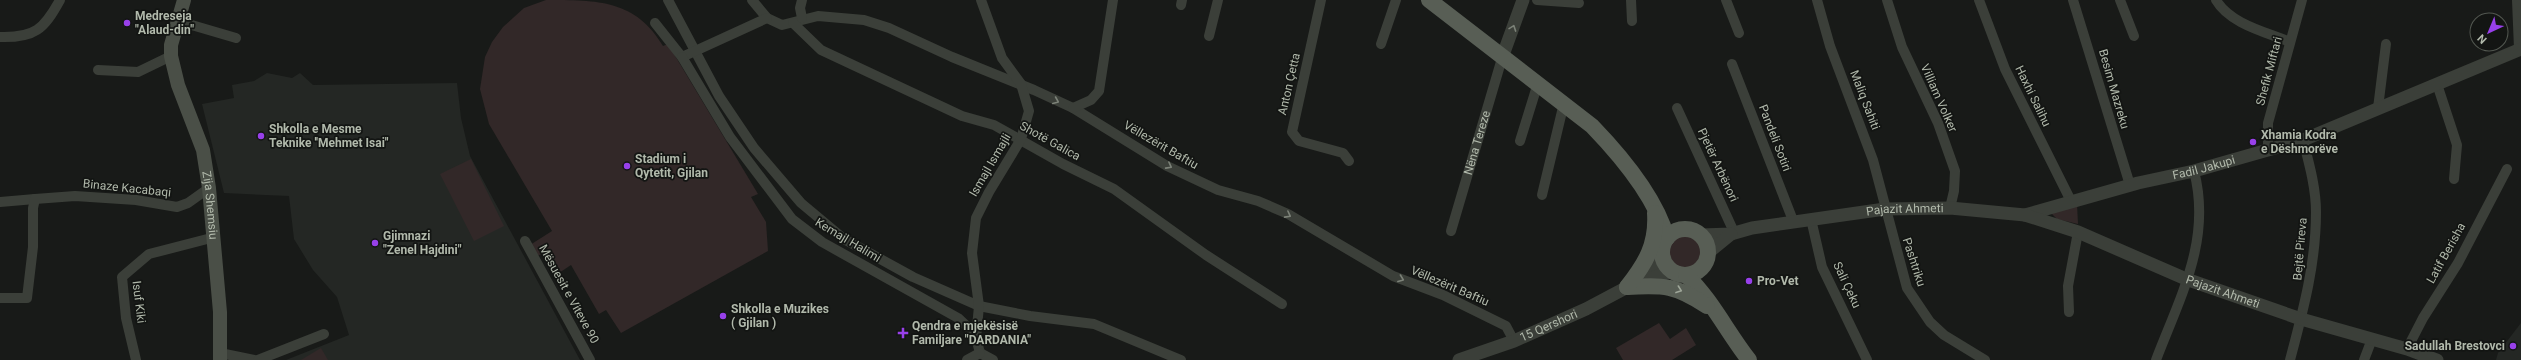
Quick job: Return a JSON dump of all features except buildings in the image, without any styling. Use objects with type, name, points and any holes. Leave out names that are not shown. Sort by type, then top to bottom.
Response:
[{"type":"main road","name":"Zija Shemsiu","points":[[184,0],[171,45],[171,56],[178,85],[203,150],[215,237],[220,357]]},
{"type":"main road","points":[[1436,3],[1592,126],[1615,150],[1656,210],[1667,238]]},
{"type":"main road","points":[[1656,210],[1682,229],[1695,231],[1705,240],[1714,307]]},
{"type":"main road","points":[[1631,285],[1644,266],[1652,248],[1656,228],[1656,210]]},
{"type":"main road","points":[[1682,229],[1667,238],[1663,245],[1663,257],[1714,307],[1749,360]]},
{"type":"main road","points":[[1679,273],[1698,272],[1707,257]]},
{"type":"main road","points":[[1631,285],[1658,285],[1671,287],[1685,292],[1714,307]]},
{"type":"street","points":[[0,43],[0,37],[25,37],[41,29],[60,0]]},
{"type":"street","points":[[668,0],[696,50],[719,96],[754,148],[801,203],[844,238],[913,277],[979,306],[1030,316],[1094,324],[1181,360]]},
{"type":"street","points":[[752,0],[767,18],[782,25],[793,23],[802,18],[800,8],[802,0]]},
{"type":"street","name":"Ismajl Ismajli","points":[[980,0],[1002,58],[1021,84],[1029,111],[1021,139],[989,192],[976,218],[972,252],[979,306],[976,335],[980,353]]},
{"type":"street","points":[[1073,108],[1091,100],[1099,91],[1113,0]]},
{"type":"street","points":[[1209,36],[1218,0]]},
{"type":"street","name":"Anton Çetta","points":[[1321,0],[1292,132],[1294,137],[1299,141],[1343,154],[1349,161]]},
{"type":"street","points":[[1381,44],[1396,0]]},
{"type":"street","points":[[1503,55],[1523,0]]},
{"type":"street","points":[[1537,0],[1578,3]]},
{"type":"street","points":[[1631,0],[1632,21]]},
{"type":"street","points":[[1726,0],[1740,33]]},
{"type":"street","name":"Maliq Sahiti","points":[[1817,0],[1830,46],[1873,160],[1885,209]]},
{"type":"street","name":"Villiam Volker","points":[[1887,0],[1902,47],[1938,123],[1955,171],[1950,208]]},
{"type":"street","name":"Haxhi Salihu","points":[[1979,0],[2005,69],[2071,201]]},
{"type":"street","name":"Besim Mazreku","points":[[2073,0],[2130,185]]},
{"type":"street","points":[[2120,0],[2134,36]]},
{"type":"street","points":[[2216,0],[2224,10],[2244,23],[2290,42]]},
{"type":"street","name":"Shefik Miftari","points":[[2268,150],[2268,123],[2302,0]]},
{"type":"street","name":"Fadil Jakupi","points":[[2025,215],[2130,185],[2194,171],[2303,140],[2520,49],[2517,0]]},
{"type":"street","name":"Vëllezërit Baftiu","points":[[802,18],[818,16],[864,20],[889,28],[952,57],[1021,84],[1073,108],[1167,166],[1218,190],[1258,201],[1308,226],[1393,276],[1443,295],[1506,326],[1514,341]]},
{"type":"street","points":[[682,57],[767,18]]},
{"type":"street","points":[[178,21],[236,38]]},
{"type":"street","name":"Kemajl Halimi","points":[[655,23],[682,57],[730,137],[792,219],[822,242],[958,318],[976,335]]},
{"type":"street","name":"Shotë Galica","points":[[793,23],[821,50],[962,116],[994,125],[1063,164],[1114,189],[1206,255],[1282,304]]},
{"type":"street","points":[[2378,108],[2386,44]]},
{"type":"street","name":"Nëna Tereze","points":[[1451,231],[1503,55]]},
{"type":"street","points":[[98,70],[138,72],[171,56]]},
{"type":"street","name":"Pandeli Sotiri","points":[[1732,64],[1794,222]]},
{"type":"street","points":[[1520,141],[1538,83]]},
{"type":"street","points":[[2437,84],[2457,145],[2454,179]]},
{"type":"street","points":[[1542,195],[1564,103]]},
{"type":"street","name":"Pjetër Arbënori","points":[[1677,108],[1732,233]]},
{"type":"street","name":"Bejtë Pireva","points":[[2290,360],[2309,288],[2316,211],[2310,169],[2303,140]]},
{"type":"street","name":"Latif Berisha","points":[[2407,349],[2423,318],[2458,263],[2507,169]]},
{"type":"street","points":[[2156,360],[2193,264],[2200,232],[2200,199],[2194,171]]},
{"type":"street","name":"Binaze Kacabaqi","points":[[0,202],[75,196],[136,200],[177,207],[188,203],[209,188]]},
{"type":"street","points":[[0,298],[27,298],[33,247],[33,208],[35,199]]},
{"type":"street","name":"Pajazit Ahmeti","points":[[1701,235],[1732,233],[1811,219],[1885,209],[1950,208],[2025,215],[2078,232],[2186,279],[2301,319],[2407,349],[2437,360]]},
{"type":"street","name":"Pashtriku","points":[[1885,209],[1907,288],[1921,313],[1944,335],[1985,360]]},
{"type":"street","name":"Sali Çeku","points":[[1811,219],[1822,267],[1867,360]]},
{"type":"street","points":[[2069,312],[2069,278],[2078,232]]},
{"type":"street","name":"Pajazit Ahmeti","points":[[1707,257],[1732,233]]},
{"type":"street","name":"Isuf Kiki","points":[[136,360],[126,318],[122,277],[149,254],[215,237]]},
{"type":"street","name":"Mësuesit e Viteve 90","points":[[526,242],[590,360]]},
{"type":"street","name":"15 Qershori","points":[[1459,360],[1514,341],[1586,309],[1631,285],[1663,257]]},
{"type":"street","name":"15 Qershori","points":[[1631,285],[1679,273]]},
{"type":"street","points":[[258,360],[324,334]]},
{"type":"street","points":[[2364,360],[2372,339]]},
{"type":"street","points":[[967,360],[980,353],[993,360]]},
{"type":"street","points":[[220,357],[254,360]]},
{"type":"shaded area","name":"Stadium i Qytetit, Gjilan","points":[[546,0],[599,2],[628,11],[641,19],[663,46],[668,44],[758,194],[751,197],[766,222],[768,251],[621,333],[606,310],[599,314],[571,265],[559,273],[546,252],[537,256],[530,245],[552,231],[489,124],[480,89],[485,57],[492,42],[503,27],[524,8]]},
{"type":"shaded area","points":[[267,73],[292,78],[300,73],[313,85],[457,83],[461,118],[470,156],[580,360],[286,360],[349,335],[337,297],[313,270],[294,239],[289,196],[224,193],[202,104],[234,98],[232,85],[254,81]]},
{"type":"shaded area","points":[[471,159],[504,226],[474,241],[440,174]]},
{"type":"shaded area","points":[[2077,204],[2078,224],[2057,219],[2052,214],[2053,211]]},
{"type":"shaded area","points":[[1689,234],[1698,239],[1702,245],[1702,259],[1698,265],[1689,270],[1681,270],[1672,265],[1668,259],[1667,248],[1672,239],[1678,235]]},
{"type":"shaded area","points":[[1659,323],[1670,339],[1686,328],[1696,345],[1672,360],[1623,360],[1616,348]]},
{"type":"shaded area","name":"Sadullah Brestovci","points":[[2521,323],[2521,360],[2496,360],[2498,353]]},
{"type":"shaded area","points":[[321,348],[328,360],[301,360]]},
{"type":"place","name":"Medreseja \"Alaud-din\"","points":[[127,23]]},
{"type":"place","name":"Shkolla e Mesme Teknike ''Mehmet Isai''","points":[[261,136]]},
{"type":"place","name":"Xhamia Kodra e Dëshmorëve","points":[[2253,142]]},
{"type":"place","name":"Stadium i Qytetit, Gjilan","points":[[627,166]]},
{"type":"place","name":"Gjimnazi \"Zenel Hajdini\"","points":[[375,243]]},
{"type":"place","name":"Pro-Vet","points":[[1749,281]]},
{"type":"place","name":"Shkolla e Muzikes ( Gjilan )","points":[[723,316]]},
{"type":"place","name":"Qendra e mjekësisë Familjare \"DARDANIA\"","points":[[903,333]]},
{"type":"place","name":"Sadullah Brestovci","points":[[2513,346]]}]
